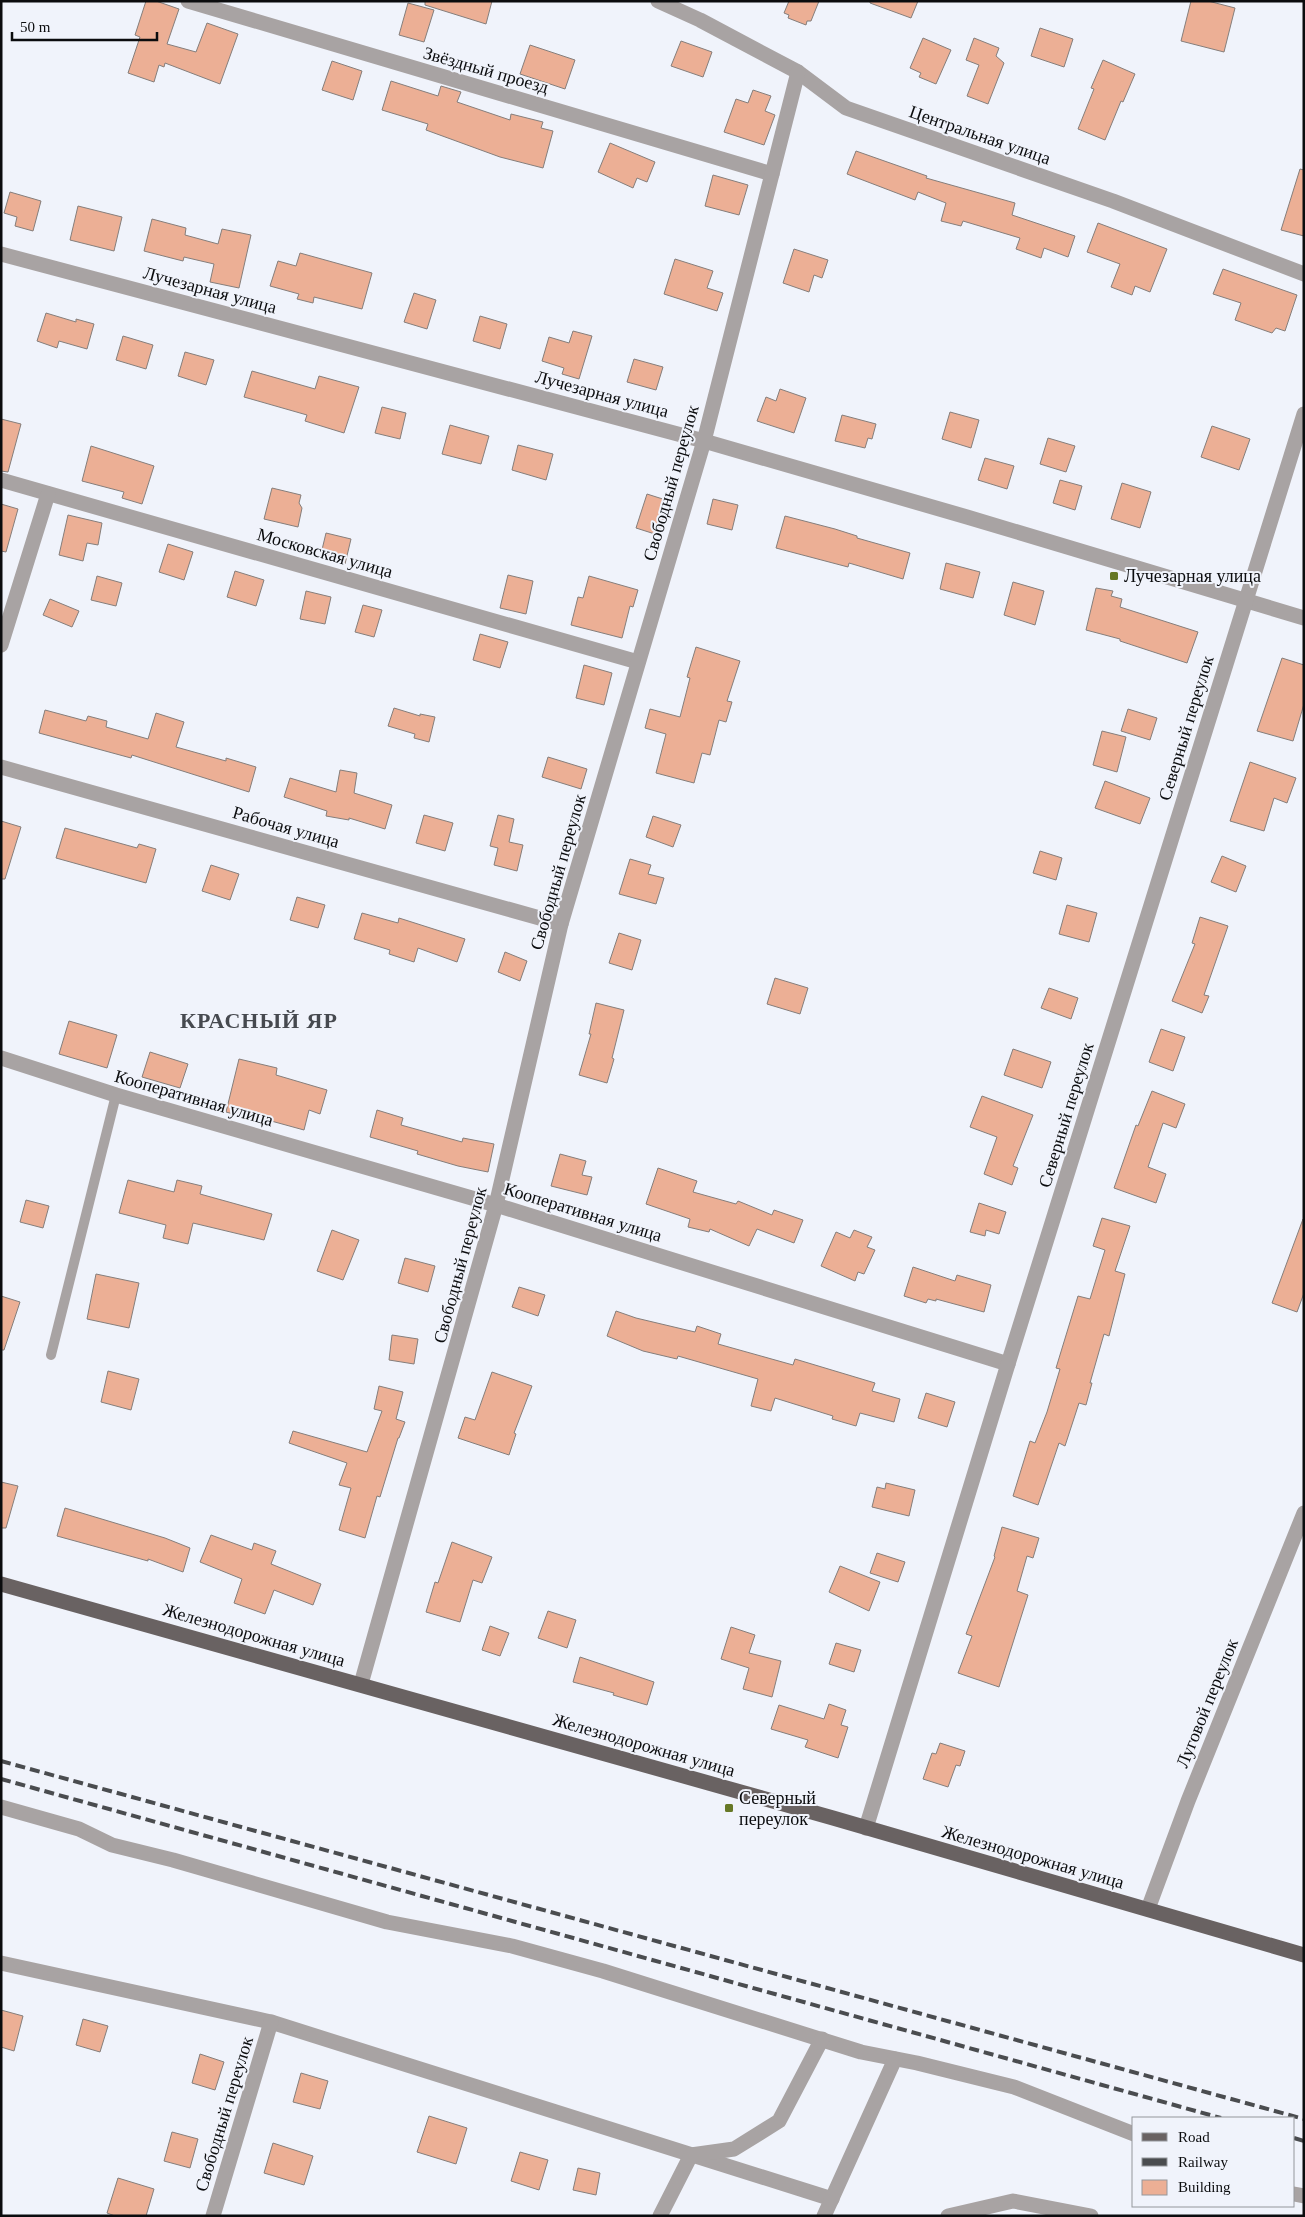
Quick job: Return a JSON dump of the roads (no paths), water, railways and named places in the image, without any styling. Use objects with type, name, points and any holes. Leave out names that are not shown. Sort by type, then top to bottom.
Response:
[{"type":"main road","name":"Железнодорожная улица","points":[[1,1584],[361,1684],[1304,1955]]},
{"type":"street","name":"Звёздный проезд","points":[[188,1],[772,174]]},
{"type":"street","name":"Центральная улица","points":[[658,1],[700,20],[798,72],[846,108],[1113,200],[1304,274]]},
{"type":"street","name":"Свободный переулок","points":[[361,1684],[496,1205],[561,924],[704,441],[798,72]]},
{"type":"street","name":"Лучезарная улица","points":[[1,254],[704,441],[967,517],[1245,602],[1304,618]]},
{"type":"street","name":"Северный переулок","points":[[866,1828],[1008,1364],[1304,414]]},
{"type":"street","name":"Московская улица","points":[[1,480],[638,662]]},
{"type":"street","points":[[1,645],[48,494]]},
{"type":"street","name":"Рабочая улица","points":[[1,767],[561,924]]},
{"type":"street","name":"Кооперативная улица","points":[[1,1058],[116,1095],[496,1205],[1008,1364]]},
{"type":"street","name":"Луговой переулок","points":[[1148,1909],[1188,1801],[1304,1513]]},
{"type":"street","points":[[1,1807],[79,1829],[112,1845],[173,1860],[387,1922],[521,1948],[603,1971],[861,2052],[1014,2087],[1132,2133]]},
{"type":"street","points":[[1,1963],[271,2022],[832,2199]]},
{"type":"street","name":"Свободный переулок","points":[[212,2216],[271,2022]]},
{"type":"street","points":[[691,2155],[734,2149],[780,2122],[822,2039]]},
{"type":"street","points":[[824,2216],[895,2059]]},
{"type":"street","points":[[660,2216],[691,2155]]},
{"type":"street","points":[[948,2216],[1012,2201],[1091,2216]]},
{"type":"lane","points":[[51,1355],[116,1095]]},
{"type":"railway","points":[[1,1761],[1304,2119]]},
{"type":"railway","points":[[1,1779],[1217,2117]]},
{"type":"railway","points":[[1295,2138],[1304,2141]]},
{"type":"place","name":"Лучезарная улица","points":[[1114,576]]},
{"type":"place","name":"Северный переулок","points":[[729,1808]]},
{"type":"district","name":"КРАСНЫЙ ЯР","points":[[259,1020]]}]
